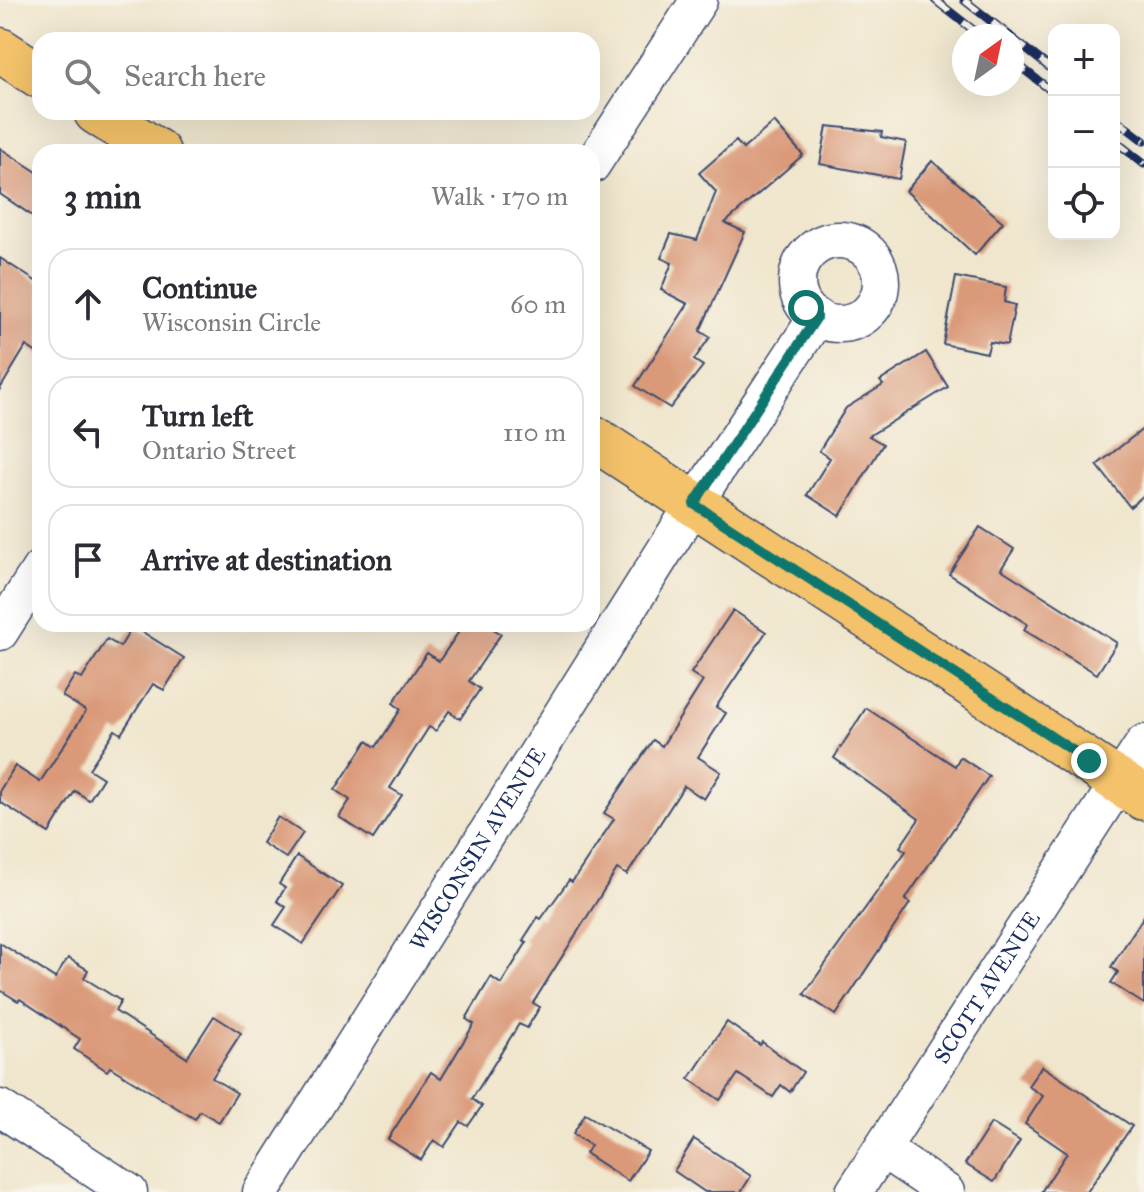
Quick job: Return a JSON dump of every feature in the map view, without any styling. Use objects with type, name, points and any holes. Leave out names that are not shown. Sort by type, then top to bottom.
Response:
[{"type":"main road","points":[[0,50],[32,71]]},
{"type":"main road","points":[[108,120],[146,144]]},
{"type":"main road","points":[[600,442],[1132,789]]},
{"type":"street","points":[[600,153],[699,0]]},
{"type":"street","name":"WISCONSIN AVENUE","points":[[261,1192],[694,504],[817,317]]},
{"type":"street","points":[[0,632],[32,582]]},
{"type":"street","name":"SCOTT AVENUE","points":[[854,1192],[1132,789],[1144,743]]},
{"type":"street","points":[[0,1108],[129,1192]]},
{"type":"street","points":[[882,1149],[946,1192]]},
{"type":"building","points":[[774,122],[803,155],[725,223],[745,232],[700,331],[710,337],[694,360],[703,366],[670,408],[635,386],[688,304],[661,290],[672,263],[661,258],[671,234],[697,240],[716,192],[699,173],[736,141],[743,149]]},
{"type":"building","points":[[827,126],[882,132],[881,137],[906,142],[899,179],[820,164]]},
{"type":"building","points":[[0,148],[32,169],[32,216],[0,194]]},
{"type":"building","points":[[932,161],[1003,222],[975,255],[906,191]]},
{"type":"building","points":[[0,258],[32,279],[32,350],[26,346],[0,389]]},
{"type":"building","points":[[956,277],[1006,287],[1004,302],[1015,305],[1007,345],[990,342],[987,353],[943,344]]},
{"type":"building","points":[[926,352],[948,387],[869,436],[883,444],[840,516],[807,495],[830,458],[819,451],[846,408],[883,385],[880,381]]},
{"type":"building","points":[[1144,428],[1144,495],[1130,507],[1097,465]]},
{"type":"building","points":[[980,527],[1014,549],[1001,569],[1117,643],[1097,674],[1024,630],[1027,624],[949,574]]},
{"type":"building","points":[[733,610],[766,632],[716,707],[726,713],[698,757],[721,772],[704,799],[684,786],[627,875],[617,869],[533,1003],[540,1007],[527,1028],[519,1024],[472,1099],[482,1106],[468,1126],[461,1122],[444,1147],[434,1140],[421,1160],[388,1139],[431,1072],[441,1079],[474,1024],[466,1019],[491,977],[501,984],[527,942],[523,940],[538,917],[541,919],[569,880],[572,882],[614,819],[604,813],[653,740],[662,746],[703,681],[691,673]]},
{"type":"building","points":[[129,632],[143,632],[184,658],[164,690],[153,684],[121,734],[115,730],[89,769],[103,778],[89,800],[75,791],[49,833],[0,802],[0,790],[15,766],[40,782],[86,711],[62,696],[75,675],[82,679],[107,639],[120,647]]},
{"type":"building","points":[[459,632],[501,634],[469,681],[480,689],[460,719],[449,711],[436,731],[429,727],[390,788],[402,795],[373,839],[339,817],[350,800],[335,790],[367,741],[376,747],[401,709],[393,703],[427,653],[439,661]]},
{"type":"building","points":[[866,708],[955,766],[960,757],[989,776],[905,900],[910,903],[836,1015],[804,994],[906,851],[900,847],[919,819],[834,758]]},
{"type":"building","points":[[278,817],[303,833],[286,858],[262,843]]},
{"type":"building","points":[[297,856],[342,886],[303,944],[274,925],[286,907],[277,901],[285,888],[279,884]]},
{"type":"building","points":[[1144,916],[1144,1004],[1111,983],[1118,972],[1111,967]]},
{"type":"building","points":[[0,943],[55,978],[68,958],[88,970],[84,978],[121,1001],[115,1011],[187,1058],[214,1016],[241,1033],[212,1078],[237,1093],[219,1122],[200,1111],[195,1119],[110,1067],[107,1071],[74,1049],[80,1039],[20,999],[18,1001],[0,990]]},
{"type":"building","points":[[727,1022],[760,1045],[762,1042],[803,1072],[790,1092],[781,1085],[773,1097],[738,1074],[720,1100],[689,1079]]},
{"type":"building","points":[[1042,1066],[1132,1126],[1087,1192],[1041,1192],[1067,1153],[1025,1124],[1043,1096],[1028,1086]]},
{"type":"building","points":[[585,1114],[648,1151],[628,1181],[585,1153],[591,1146],[573,1134]]},
{"type":"building","points":[[991,1123],[1020,1141],[994,1182],[965,1164]]},
{"type":"building","points":[[694,1139],[751,1176],[741,1192],[705,1192],[674,1171]]},
{"type":"railway","points":[[935,0],[966,24]]},
{"type":"railway","points":[[964,0],[995,24]]},
{"type":"railway","points":[[1024,47],[1048,66]]},
{"type":"railway","points":[[1024,69],[1048,88]]},
{"type":"railway","points":[[1120,123],[1144,141]]},
{"type":"railway","points":[[1120,145],[1144,164]]},
{"type":"route","points":[[806,308],[817,317],[694,504],[1089,761]]}]
